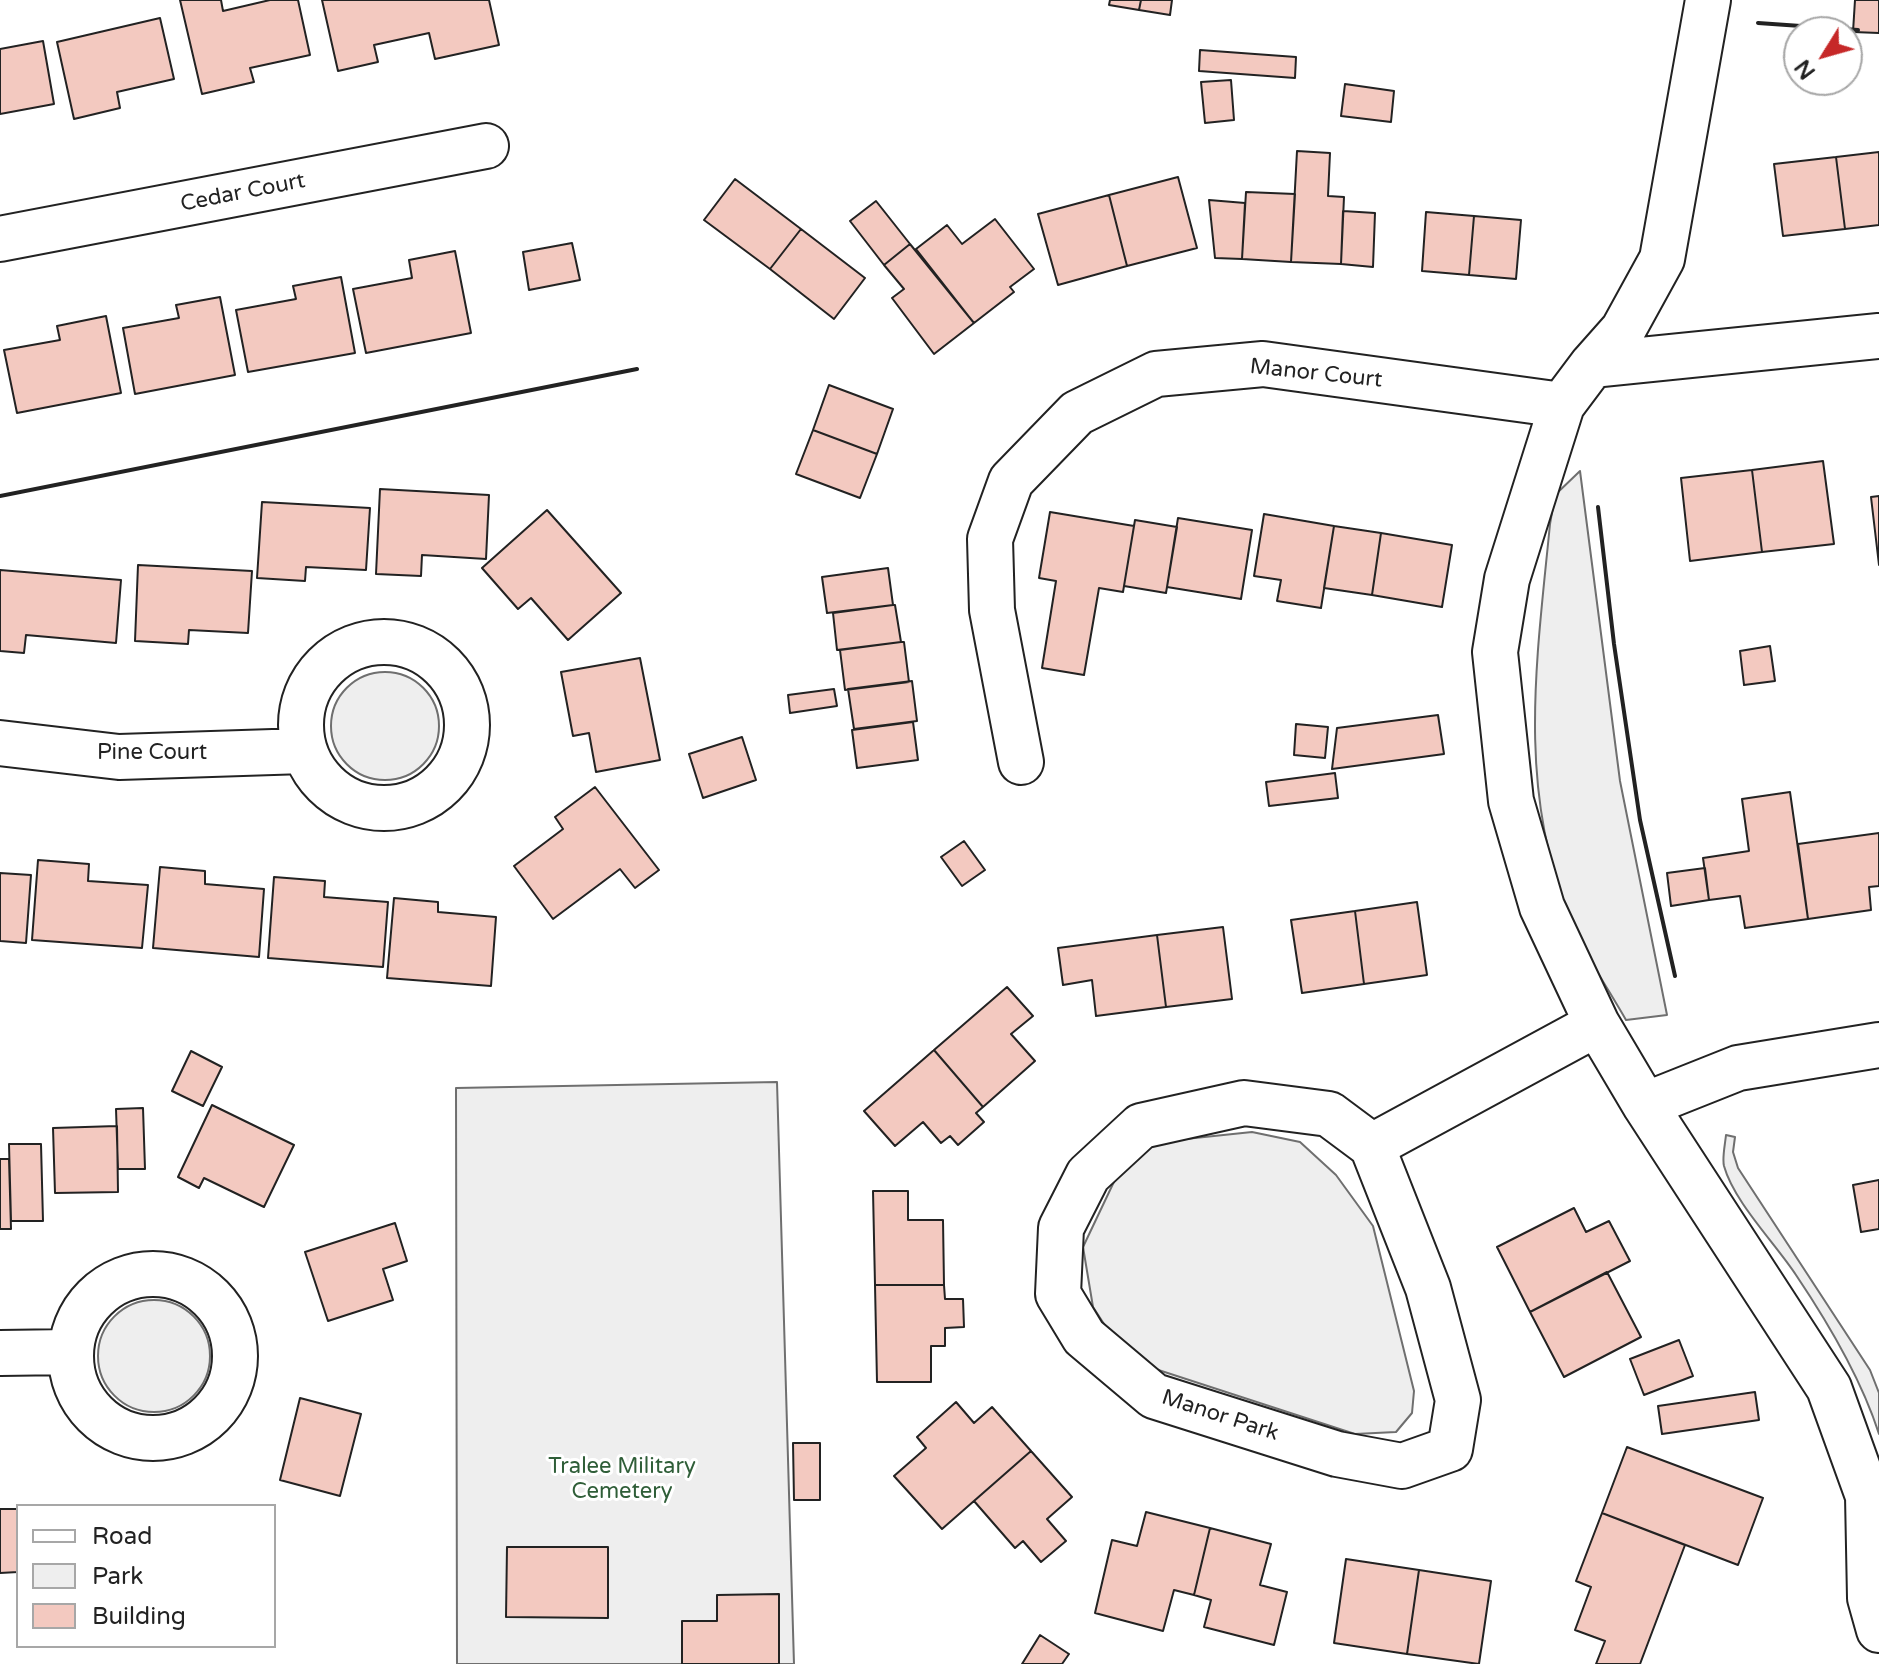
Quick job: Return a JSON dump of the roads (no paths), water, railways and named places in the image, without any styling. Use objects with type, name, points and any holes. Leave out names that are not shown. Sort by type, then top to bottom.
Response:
[{"type":"street","points":[[1708,0],[1662,259],[1623,330],[1562,405],[1507,579],[1495,652],[1511,801],[1542,907],[1597,1024],[1645,1105],[1829,1388],[1868,1496],[1876,1609]]},
{"type":"street","name":"Cedar Court","points":[[0,239],[486,146]]},
{"type":"street","points":[[1592,365],[1879,336]]},
{"type":"street","name":"Manor Court","points":[[1021,762],[992,610],[990,539],[1011,481],[1077,413],[1156,374],[1263,364],[1562,405]]},
{"type":"street","name":"Pine Court","points":[[0,743],[119,757],[304,751]]},
{"type":"street","points":[[1372,1146],[1597,1024]]},
{"type":"street","points":[[1645,1105],[1738,1068],[1879,1045]]},
{"type":"street","name":"Manor Park","points":[[1244,1103],[1329,1114],[1372,1146],[1428,1288],[1458,1400],[1450,1449],[1402,1466],[1337,1454],[1154,1396],[1084,1337],[1058,1294],[1061,1228],[1088,1175],[1141,1126],[1244,1103]]},
{"type":"street","points":[[0,1353],[70,1352]]},
{"type":"park label","name":"Tralee Military Cemetery","points":[[622,1480]]}]
